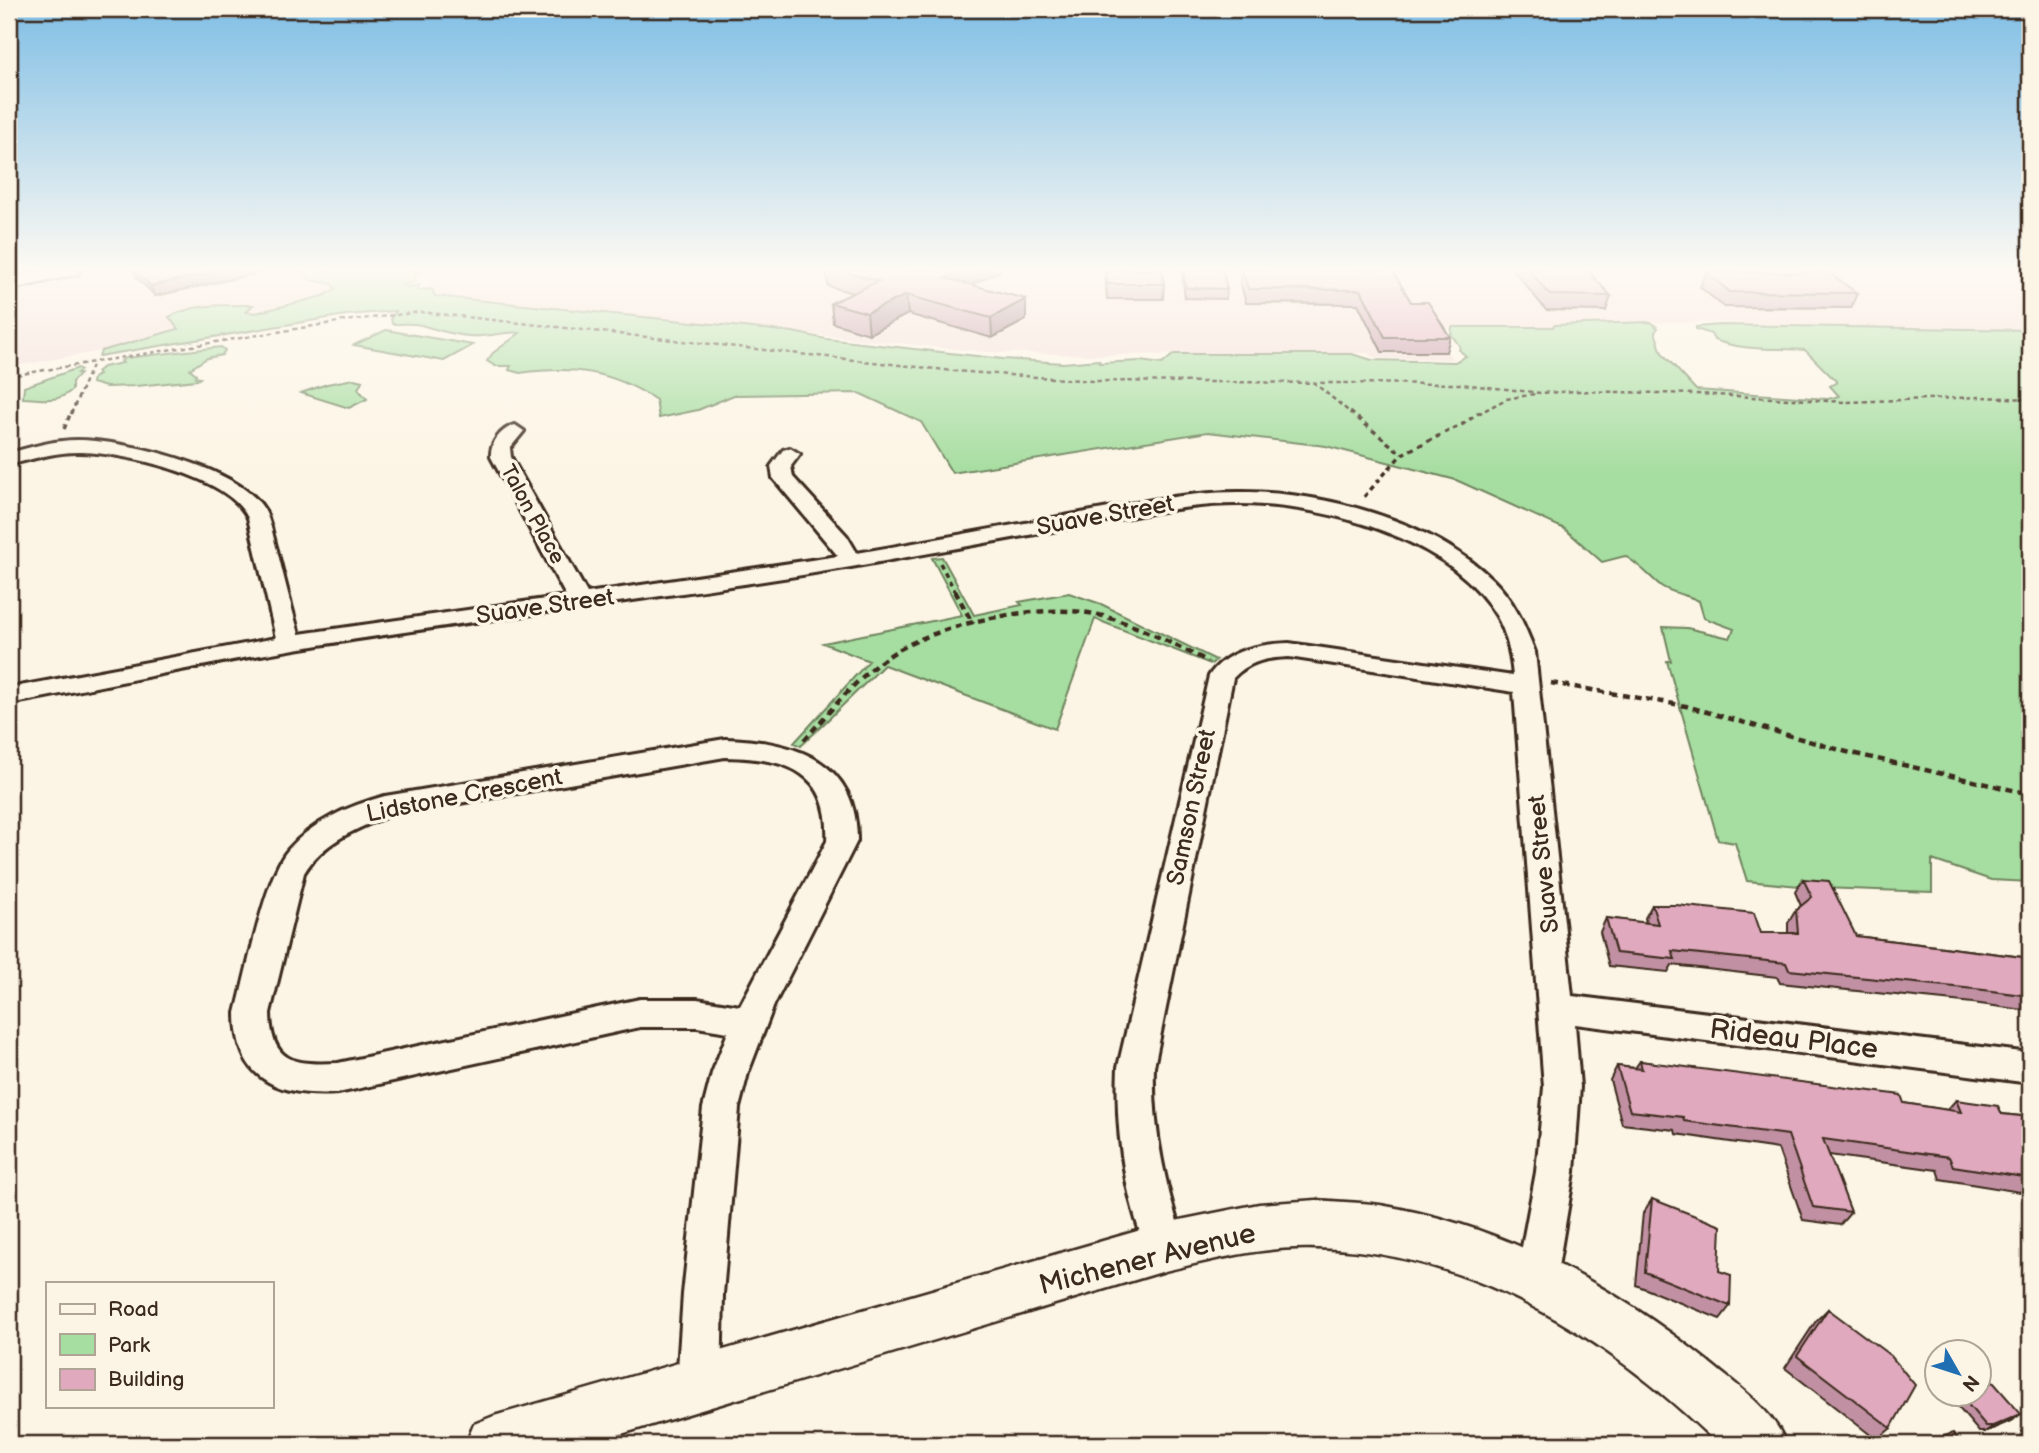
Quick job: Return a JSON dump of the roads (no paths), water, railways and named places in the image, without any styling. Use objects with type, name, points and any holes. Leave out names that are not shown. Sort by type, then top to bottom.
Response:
[{"type":"street","name":"Talon Place","points":[[515,430],[500,447],[501,457],[580,601]]},
{"type":"street","points":[[9,459],[78,446],[118,449],[213,479],[242,495],[258,518],[289,643]]},
{"type":"street","points":[[790,454],[781,466],[783,478],[839,541],[851,561]]},
{"type":"street","name":"Suave Street","points":[[9,696],[289,643],[851,561],[1193,500],[1260,499],[1309,504],[1350,514],[1413,537],[1447,556],[1479,580],[1501,604],[1515,627],[1523,652],[1558,1008],[1562,1087],[1560,1129],[1536,1279]]},
{"type":"street","name":"Samson Street","points":[[1165,1247],[1141,1162],[1135,1110],[1136,1067],[1218,684],[1227,669],[1255,654],[1289,650],[1526,682]]},
{"type":"street","name":"Lidstone Crescent","points":[[699,1384],[702,1294],[721,1108],[732,1064],[842,841],[845,824],[837,794],[816,771],[789,756],[743,747],[705,750],[385,806],[346,821],[310,845],[289,873],[253,1013],[251,1030],[254,1045],[263,1059],[276,1071],[314,1080],[338,1078],[640,1013],[697,1013],[751,1022]]},
{"type":"street","name":"Rideau Place","points":[[1558,1008],[2030,1068]]},
{"type":"street","name":"Michener Avenue","points":[[494,1444],[1165,1247],[1258,1228],[1317,1224],[1349,1226],[1417,1238],[1536,1279],[1606,1319],[1645,1347],[1700,1390],[1758,1444]]}]
